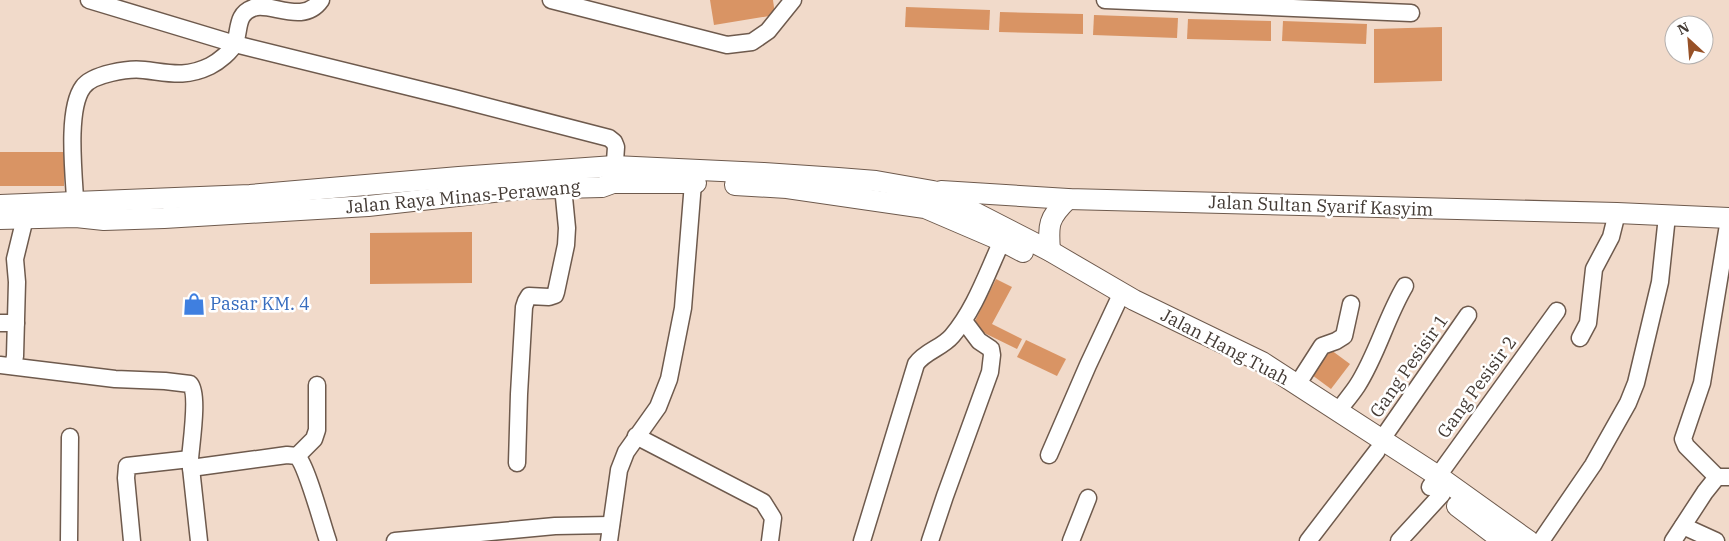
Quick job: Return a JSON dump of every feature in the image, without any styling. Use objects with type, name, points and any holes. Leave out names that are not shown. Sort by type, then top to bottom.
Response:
[{"type":"main road","name":"Jalan Raya Minas-Perawang","points":[[0,220],[25,218],[76,209],[459,177],[764,173],[876,181],[929,199]]},
{"type":"main road","name":"Jalan Raya Minas-Perawang","points":[[614,175],[929,199]]},
{"type":"main road","name":"Jalan Raya Minas-Perawang","points":[[0,205],[76,209],[104,220],[147,219],[368,206],[504,191],[563,187],[602,187],[614,175]]},
{"type":"main road","name":"Jalan Sultan Syarif Kasyim","points":[[929,199],[1068,199],[1617,213],[1729,218]]},
{"type":"main road","name":"Jalan Hang Tuah","points":[[929,199],[1002,241],[1242,366],[1380,445]]},
{"type":"main road","name":"Jalan Hang Tuah","points":[[929,199],[1050,251],[1134,300],[1262,362],[1338,411],[1380,445],[1436,485],[1503,541]]},
{"type":"main road","points":[[1050,251],[1048,227],[1058,209],[1068,199]]},
{"type":"main road","name":"Jalan Hang Tuah","points":[[1436,485],[1529,541]]},
{"type":"street","points":[[89,0],[235,44],[609,138],[616,147],[614,175]]},
{"type":"street","points":[[238,0],[254,7],[288,12],[306,10],[320,0]]},
{"type":"street","points":[[551,0],[727,45],[752,42],[768,31],[793,0]]},
{"type":"street","points":[[1105,0],[1411,13]]},
{"type":"street","points":[[76,209],[72,149],[73,119],[83,86],[94,79],[113,72],[142,70],[176,75],[194,73],[212,65],[235,44],[240,18],[245,12],[254,7]]},
{"type":"street","points":[[395,541],[555,526],[610,533],[618,470],[636,436],[658,407],[671,370],[682,308],[693,182]]},
{"type":"street","points":[[517,463],[524,307],[529,296],[549,298],[556,292],[568,228],[563,187]]},
{"type":"street","points":[[1580,338],[1588,323],[1594,269],[1611,237],[1617,213]]},
{"type":"street","points":[[1541,541],[1593,465],[1628,403],[1636,383],[1660,282],[1667,216]]},
{"type":"street","points":[[25,218],[15,259],[17,282],[8,323],[7,365],[115,379],[190,384],[194,389],[190,463],[199,541]]},
{"type":"street","points":[[1674,541],[1683,526],[1723,477],[1686,446],[1683,439],[1702,383],[1729,218]]},
{"type":"street","points":[[862,541],[916,364],[921,358],[947,341],[964,321],[1002,241]]},
{"type":"street","points":[[1338,411],[1365,372],[1394,304],[1405,286]]},
{"type":"street","points":[[1049,455],[1118,301]]},
{"type":"street","points":[[1297,385],[1322,346],[1344,336],[1352,304]]},
{"type":"street","name":"Gang Pesisir 2","points":[[1399,541],[1557,311]]},
{"type":"street","name":"Gang Pesisir 1","points":[[1308,541],[1380,445],[1468,315]]},
{"type":"street","points":[[930,541],[990,372],[991,350],[979,341],[964,321]]},
{"type":"street","points":[[297,456],[314,438],[317,430],[317,385]]},
{"type":"street","points":[[636,436],[763,502],[773,518],[770,541]]},
{"type":"street","points":[[69,541],[70,437]]},
{"type":"street","points":[[132,541],[125,473],[127,466],[287,455],[297,456]]},
{"type":"street","points":[[297,456],[306,474],[328,541]]},
{"type":"street","points":[[1070,541],[1088,498]]},
{"type":"street","points":[[1683,526],[1716,541]]},
{"type":"building","points":[[710,0],[773,0],[775,15],[714,25]]},
{"type":"building","points":[[906,7],[990,10],[989,30],[905,27]]},
{"type":"building","points":[[1000,12],[1083,14],[1083,34],[999,32]]},
{"type":"building","points":[[1094,15],[1178,18],[1177,38],[1093,35]]},
{"type":"building","points":[[1188,19],[1271,21],[1271,41],[1187,39]]},
{"type":"building","points":[[1283,21],[1367,24],[1366,44],[1282,41]]},
{"type":"building","points":[[1442,27],[1442,81],[1374,83],[1374,29]]},
{"type":"building","points":[[0,152],[65,152],[64,186],[0,186]]},
{"type":"building","points":[[472,232],[472,283],[370,284],[370,233]]},
{"type":"building","points":[[996,279],[1012,287],[992,324],[1022,339],[1017,349],[972,327]]},
{"type":"building","points":[[1026,340],[1066,359],[1057,376],[1017,357]]},
{"type":"building","points":[[1331,350],[1350,364],[1331,389],[1312,375]]},
{"type":"place","name":"Pasar KM. 4","points":[[194,304]]}]
